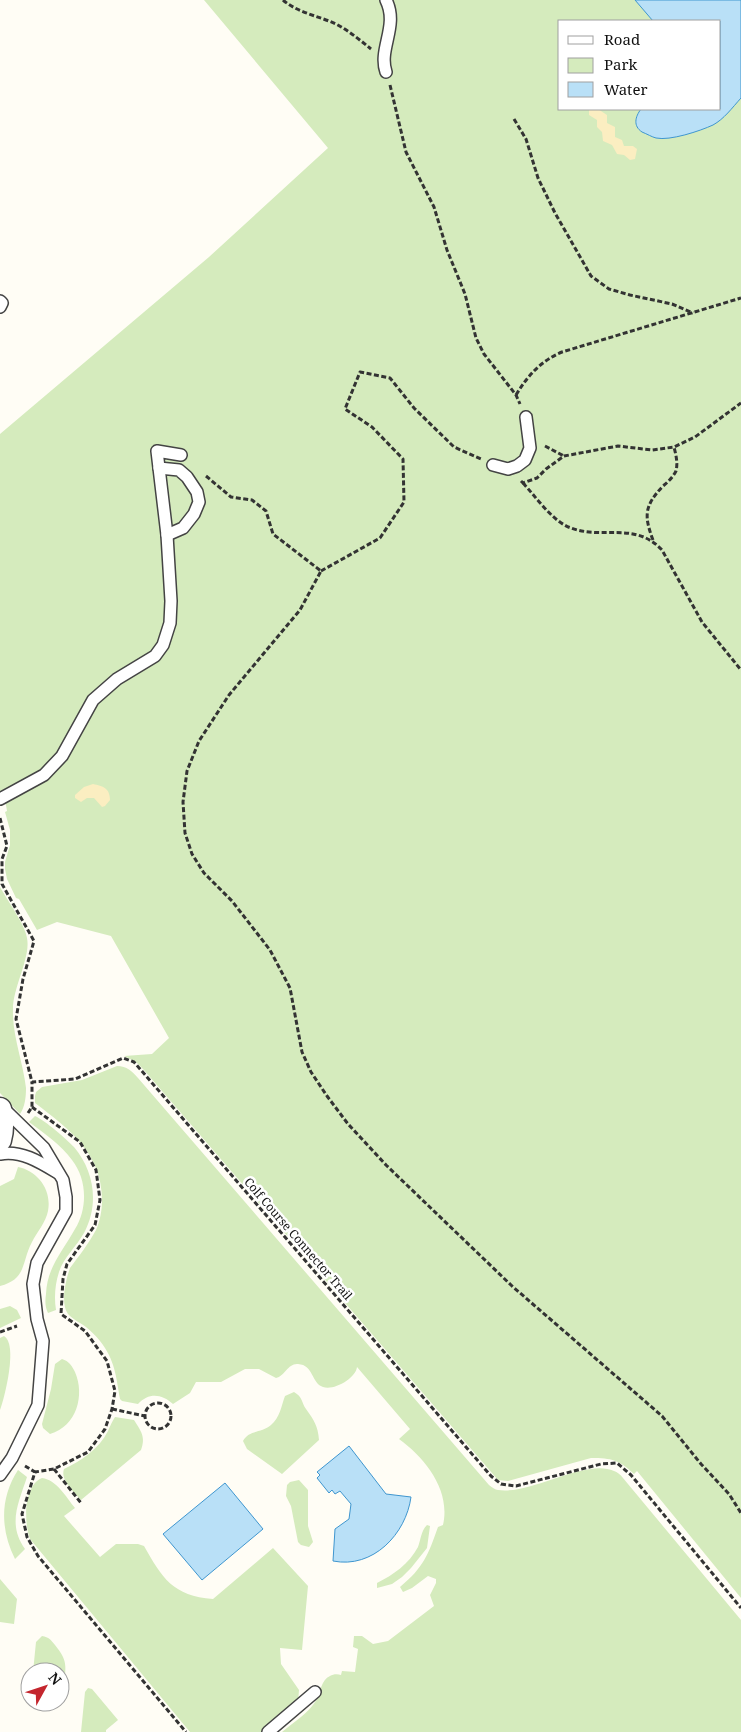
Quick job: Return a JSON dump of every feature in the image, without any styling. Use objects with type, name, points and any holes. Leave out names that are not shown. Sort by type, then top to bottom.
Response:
[{"type":"street","points":[[0,1107],[2,1132],[0,1140]]},
{"type":"lane","points":[[386,0],[391,13],[391,25],[384,64],[386,72]]},
{"type":"lane","points":[[0,301],[2,303],[0,307]]},
{"type":"lane","points":[[493,465],[508,469],[517,466],[525,460],[530,448],[526,417]]},
{"type":"lane","points":[[0,799],[44,775],[62,756],[93,700],[117,679],[155,656],[163,645],[170,623],[171,601],[167,535],[158,451],[181,455]]},
{"type":"lane","points":[[159,468],[179,470],[197,492],[199,502],[194,514],[183,528],[167,535]]},
{"type":"lane","points":[[0,1107],[44,1148],[65,1187],[66,1210],[37,1263],[33,1284],[37,1319],[43,1341],[38,1405],[12,1458],[0,1475]]},
{"type":"lane","points":[[0,1154],[8,1153],[30,1157],[59,1174]]},
{"type":"lane","points":[[268,1732],[315,1692]]},
{"type":"path","points":[[283,0],[309,15],[335,24],[372,49],[386,72],[396,105],[406,152],[434,207],[447,250],[465,294],[476,338],[484,354],[516,395],[536,436],[546,447],[564,456]]},
{"type":"path","points":[[514,119],[526,139],[538,178],[555,213],[591,276],[609,289],[672,304],[693,313]]},
{"type":"path","points":[[516,395],[531,373],[551,357],[562,352],[741,298]]},
{"type":"path","points":[[654,541],[644,536],[582,531],[570,528],[559,522],[523,483],[493,465],[454,447],[414,408],[390,378],[360,372],[345,409],[372,427],[403,459],[404,502],[380,538],[322,571],[300,610],[229,695],[199,741],[187,771],[183,802],[186,833],[192,854],[204,873],[232,901],[270,950],[290,988],[302,1052],[311,1072],[326,1096],[348,1124],[386,1165],[512,1286],[662,1416],[701,1464],[729,1494],[741,1513]]},
{"type":"path","points":[[523,483],[537,478],[564,456],[618,446],[652,450],[674,447],[696,437],[741,403]]},
{"type":"path","points":[[674,447],[677,460],[676,469],[672,477],[656,494],[647,509],[648,527],[654,541],[662,550],[702,622],[741,670]]},
{"type":"path","points":[[181,455],[231,497],[252,500],[266,511],[273,534],[322,571]]},
{"type":"path","points":[[0,818],[7,846],[2,859],[2,884],[34,941],[23,979],[16,1019],[32,1082],[32,1107],[25,1118]]},
{"type":"path","name":"Colf Course Connector Trail","points":[[32,1082],[75,1079],[123,1058],[134,1062],[491,1476],[500,1484],[516,1486],[601,1464],[617,1463],[631,1475],[741,1608]]},
{"type":"path","points":[[32,1107],[80,1142],[96,1170],[100,1200],[95,1225],[67,1264],[63,1279],[61,1314]]},
{"type":"path","points":[[54,1316],[61,1314]]},
{"type":"path","points":[[25,1466],[35,1472],[54,1469],[88,1452],[105,1430],[112,1409],[115,1392],[107,1362],[85,1331],[61,1314]]},
{"type":"path","points":[[0,1332],[17,1326]]},
{"type":"path","points":[[160,1404],[167,1408],[170,1420],[165,1426],[158,1429],[147,1423],[145,1416],[146,1411],[151,1405],[160,1404]]},
{"type":"path","points":[[112,1409],[145,1416]]},
{"type":"path","points":[[54,1469],[81,1503]]},
{"type":"path","points":[[35,1472],[22,1514],[27,1537],[38,1556],[186,1732]]},
{"type":"green space","points":[[204,0],[741,0],[741,1598],[637,1471],[634,1474],[610,1459],[591,1458],[508,1481],[498,1480],[143,1069],[136,1062],[124,1056],[152,1054],[169,1038],[111,936],[57,922],[37,930],[19,899],[16,898],[7,879],[5,862],[10,845],[10,830],[5,812],[7,811],[6,805],[0,797],[0,434],[209,257],[328,148]]},
{"type":"green space","points":[[0,887],[26,932],[28,946],[13,1009],[14,1029],[26,1088],[25,1102],[20,1114],[0,1093]]},
{"type":"green space","points":[[117,1066],[126,1068],[136,1075],[489,1485],[497,1490],[511,1490],[589,1469],[602,1468],[614,1471],[621,1476],[741,1620],[741,1732],[282,1732],[310,1709],[327,1678],[331,1675],[341,1675],[342,1671],[355,1672],[358,1649],[353,1647],[354,1636],[362,1636],[373,1644],[388,1641],[434,1606],[430,1595],[436,1579],[428,1576],[403,1592],[400,1587],[420,1567],[428,1553],[438,1527],[443,1525],[443,1499],[434,1476],[426,1465],[399,1439],[410,1429],[357,1367],[353,1375],[344,1383],[328,1388],[316,1382],[307,1367],[295,1364],[276,1378],[259,1369],[245,1369],[221,1382],[196,1382],[190,1393],[173,1404],[160,1396],[151,1396],[138,1404],[120,1399],[114,1368],[105,1348],[90,1330],[68,1314],[64,1304],[70,1268],[93,1235],[100,1219],[101,1183],[90,1156],[81,1144],[60,1123],[35,1103],[36,1092],[42,1087],[82,1080]]},
{"type":"green space","points":[[35,1116],[61,1135],[74,1147],[81,1157],[87,1167],[93,1200],[89,1222],[84,1233],[61,1267],[56,1286],[56,1310],[48,1313],[45,1299],[49,1276],[52,1267],[79,1221],[84,1203],[84,1194],[81,1176],[72,1160],[58,1144],[29,1122]]},
{"type":"green space","points":[[18,1167],[32,1173],[42,1183],[48,1196],[48,1211],[32,1242],[19,1275],[9,1283],[0,1286],[0,1186],[14,1179]]},
{"type":"green space","points":[[10,1306],[17,1310],[21,1318],[0,1328],[0,1309]]},
{"type":"green space","points":[[4,1336],[8,1341],[10,1359],[5,1394],[0,1410],[0,1338]]},
{"type":"green space","points":[[62,1359],[70,1364],[75,1372],[78,1381],[79,1400],[67,1424],[50,1434],[43,1428],[42,1424],[55,1364]]},
{"type":"green space","points":[[294,1392],[300,1398],[317,1427],[319,1440],[282,1474],[247,1449],[243,1441],[252,1433],[271,1425],[278,1415],[285,1396]]},
{"type":"green space","points":[[115,1417],[134,1420],[143,1438],[141,1450],[81,1500],[66,1482],[63,1473],[64,1469],[95,1449]]},
{"type":"green space","points":[[18,1470],[27,1477],[16,1513],[17,1531],[25,1549],[15,1559],[7,1536],[4,1514],[8,1492]]},
{"type":"green space","points":[[42,1478],[57,1485],[65,1494],[75,1508],[64,1516],[100,1557],[116,1544],[138,1544],[144,1546],[163,1576],[178,1589],[188,1594],[213,1599],[273,1548],[308,1586],[302,1650],[280,1648],[281,1664],[299,1690],[298,1702],[261,1732],[190,1732],[30,1539],[26,1515],[28,1497],[36,1482]]},
{"type":"green space","points":[[299,1480],[308,1490],[308,1526],[313,1542],[309,1547],[298,1542],[291,1506],[286,1496],[287,1485],[290,1482]]},
{"type":"green space","points":[[427,1525],[430,1526],[427,1548],[402,1577],[392,1584],[377,1588],[377,1583],[395,1573],[410,1559],[418,1547],[422,1532]]},
{"type":"green space","points":[[0,1579],[17,1599],[14,1624],[0,1622]]},
{"type":"green space","points":[[42,1636],[51,1640],[62,1655],[64,1662],[34,1662],[36,1642]]},
{"type":"green space","points":[[88,1688],[92,1689],[118,1720],[106,1732],[81,1732],[85,1692]]},
{"type":"sand","points":[[589,110],[600,110],[607,115],[607,123],[615,127],[615,137],[622,140],[624,146],[633,146],[637,149],[635,159],[630,160],[624,155],[617,154],[612,145],[603,141],[602,132],[597,127],[597,120],[589,115]]},
{"type":"sand","points":[[93,784],[103,787],[109,793],[110,800],[105,806],[102,807],[94,798],[87,798],[81,802],[75,798],[75,795],[84,787]]},
{"type":"water","points":[[635,0],[741,0],[741,98],[717,123],[693,133],[662,139],[654,138],[637,127],[636,118],[640,110],[721,110],[721,20],[652,20]]},
{"type":"water","points":[[349,1446],[386,1494],[411,1497],[408,1511],[402,1524],[395,1536],[385,1546],[361,1560],[348,1562],[333,1561],[335,1529],[349,1519],[351,1504],[340,1491],[335,1494],[332,1490],[329,1493],[317,1478],[320,1475],[317,1472]]},
{"type":"water","points":[[225,1483],[263,1529],[202,1580],[163,1534]]}]
